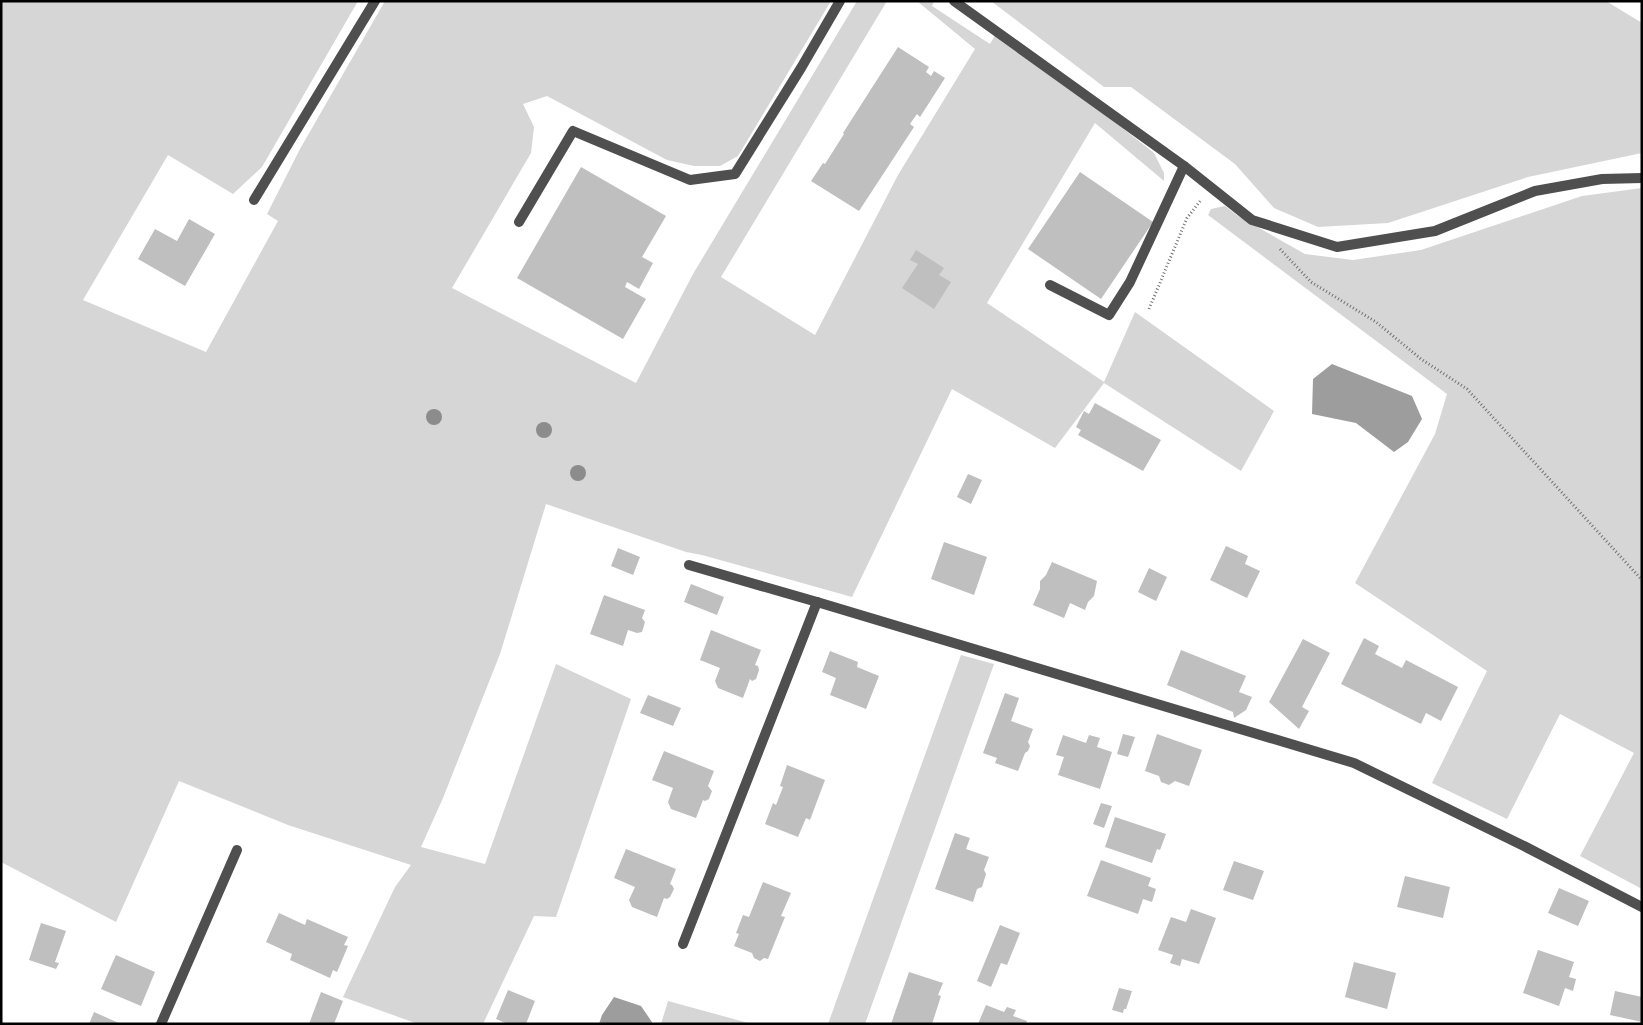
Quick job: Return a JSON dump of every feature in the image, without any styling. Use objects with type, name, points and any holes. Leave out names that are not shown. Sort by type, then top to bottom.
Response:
[{"type":"street","points":[[254,200],[375,1]]},
{"type":"street","points":[[519,222],[573,131],[690,180],[734,174],[801,68],[840,1]]},
{"type":"street","points":[[954,1],[1184,166],[1252,220],[1337,247],[1435,231],[1536,191],[1602,179],[1642,178]]},
{"type":"street","points":[[1050,285],[1109,316],[1130,282],[1184,166]]},
{"type":"street","points":[[689,565],[1354,763],[1524,846],[1642,907]]},
{"type":"street","points":[[683,944],[817,602]]},
{"type":"street","points":[[162,1024],[237,850]]},
{"type":"path","points":[[1149,309],[1186,218],[1202,199],[1221,195]]},
{"type":"path","points":[[1278,247],[1311,282],[1376,322],[1421,359],[1467,389],[1642,580]]},
{"type":"shaded area","points":[[1,1],[358,1],[262,167],[233,194],[168,155],[83,300],[206,352],[278,221],[267,214],[300,149],[385,1],[831,1],[738,156],[720,166],[694,166],[667,160],[547,96],[523,104],[534,127],[531,153],[452,288],[636,383],[693,274],[857,1],[887,1],[721,277],[815,335],[898,175],[975,49],[917,1],[934,1],[932,6],[990,44],[998,30],[1154,153],[1164,173],[1164,181],[1095,123],[987,303],[1104,382],[1135,312],[1274,411],[1241,471],[1104,383],[1055,448],[952,389],[852,597],[686,552],[546,504],[500,654],[443,798],[421,847],[485,864],[556,664],[631,699],[556,917],[534,916],[483,1024],[418,1024],[343,997],[395,887],[411,865],[288,825],[179,781],[116,922],[1,862]]},
{"type":"shaded area","points":[[991,1],[1606,1],[1642,23],[1642,153],[1528,177],[1388,223],[1318,227],[1274,208],[1235,164],[1131,87],[1104,87]]},
{"type":"shaded area","points":[[1642,188],[1642,889],[1580,856],[1634,753],[1560,714],[1507,819],[1432,783],[1487,671],[1355,583],[1435,434],[1447,394],[1208,215],[1211,209],[1225,206],[1238,216],[1305,254],[1353,260],[1421,250],[1582,196]]},
{"type":"shaded area","points":[[1332,364],[1412,396],[1422,419],[1408,442],[1394,452],[1356,423],[1312,414],[1313,379]]},
{"type":"shaded area","points":[[961,655],[994,664],[865,1024],[828,1024]]},
{"type":"shaded area","points":[[614,997],[641,1006],[652,1022],[651,1024],[599,1024],[602,1015]]},
{"type":"shaded area","points":[[668,1001],[752,1024],[661,1024]]},
{"type":"building","points":[[898,47],[929,67],[926,72],[931,76],[934,71],[945,78],[920,117],[917,114],[910,124],[914,127],[859,211],[811,181],[823,163],[825,164]]},
{"type":"building","points":[[581,167],[666,216],[642,257],[653,263],[639,289],[627,282],[625,287],[646,299],[623,339],[517,278]]},
{"type":"building","points":[[1080,172],[1153,222],[1101,299],[1028,249]]},
{"type":"building","points":[[189,219],[215,234],[185,286],[138,259],[155,229],[177,241]]},
{"type":"building","points":[[916,250],[944,268],[939,275],[951,282],[934,309],[902,288],[918,264],[910,260]]},
{"type":"building","points":[[1095,403],[1161,440],[1143,471],[1078,435],[1081,430],[1076,427],[1084,411],[1089,414]]},
{"type":"building","points":[[968,474],[982,480],[971,504],[957,497]]},
{"type":"building","points":[[944,542],[987,557],[974,595],[931,579]]},
{"type":"building","points":[[1226,546],[1248,556],[1245,564],[1260,571],[1247,598],[1210,580]]},
{"type":"building","points":[[618,548],[640,557],[633,575],[611,566]]},
{"type":"building","points":[[1052,562],[1097,581],[1094,596],[1088,602],[1085,610],[1070,603],[1064,618],[1033,605],[1040,589],[1040,581],[1046,575]]},
{"type":"building","points":[[1149,568],[1167,577],[1156,601],[1138,592]]},
{"type":"building","points":[[691,584],[724,597],[717,615],[684,602]]},
{"type":"building","points":[[604,595],[645,610],[642,618],[645,622],[642,632],[637,633],[628,630],[623,646],[590,634]]},
{"type":"building","points":[[711,630],[761,650],[755,665],[758,666],[759,670],[756,679],[752,681],[750,679],[743,698],[718,688],[715,681],[720,668],[700,660]]},
{"type":"building","points":[[1364,638],[1379,646],[1375,654],[1402,668],[1406,660],[1458,687],[1441,721],[1426,713],[1421,724],[1341,684]]},
{"type":"building","points":[[1303,639],[1330,653],[1302,707],[1309,711],[1299,729],[1269,702]]},
{"type":"building","points":[[1181,650],[1246,676],[1239,692],[1252,697],[1246,710],[1234,718],[1233,712],[1167,685]]},
{"type":"building","points":[[830,651],[858,662],[857,667],[879,676],[866,709],[830,695],[836,678],[822,672]]},
{"type":"building","points":[[1005,693],[1019,698],[1011,721],[1033,729],[1028,742],[1030,746],[1018,771],[995,763],[997,758],[983,753]]},
{"type":"building","points":[[648,695],[681,708],[673,726],[640,713]]},
{"type":"building","points":[[1123,734],[1135,737],[1128,757],[1117,754]]},
{"type":"building","points":[[1157,734],[1202,750],[1189,786],[1175,781],[1169,785],[1161,782],[1159,776],[1145,771]]},
{"type":"building","points":[[1063,735],[1086,743],[1089,735],[1100,738],[1097,747],[1112,752],[1100,789],[1058,775],[1064,757],[1056,755]]},
{"type":"building","points":[[664,751],[714,771],[708,786],[712,791],[709,799],[703,800],[696,818],[671,809],[668,802],[673,788],[652,780]]},
{"type":"building","points":[[787,765],[825,780],[810,820],[806,818],[798,837],[765,824],[773,803],[776,805],[783,787],[780,786]]},
{"type":"building","points":[[1101,803],[1112,806],[1104,828],[1093,824]]},
{"type":"building","points":[[1115,817],[1166,834],[1160,850],[1157,849],[1152,863],[1105,847]]},
{"type":"building","points":[[955,833],[970,838],[966,849],[989,857],[984,870],[986,874],[982,887],[977,889],[973,902],[935,889]]},
{"type":"building","points":[[626,849],[676,869],[670,884],[674,889],[670,897],[664,898],[657,917],[632,907],[629,900],[635,887],[614,878]]},
{"type":"building","points":[[1101,860],[1151,878],[1148,886],[1156,889],[1152,902],[1143,899],[1138,914],[1087,896]]},
{"type":"building","points":[[1234,861],[1264,871],[1253,900],[1223,890]]},
{"type":"building","points":[[1405,876],[1450,887],[1443,918],[1397,907]]},
{"type":"building","points":[[763,882],[791,893],[781,916],[785,917],[768,959],[764,958],[760,961],[754,958],[752,953],[734,946],[739,934],[736,933],[743,915],[749,917]]},
{"type":"building","points":[[1559,888],[1589,901],[1578,926],[1548,913]]},
{"type":"building","points":[[1191,909],[1216,918],[1199,964],[1182,959],[1180,966],[1170,963],[1173,955],[1158,950],[1171,917],[1186,922]]},
{"type":"building","points":[[279,913],[305,925],[307,919],[348,937],[344,945],[348,946],[337,972],[333,970],[330,978],[290,960],[292,954],[266,942]]},
{"type":"building","points":[[41,923],[66,931],[55,962],[59,963],[56,969],[29,960]]},
{"type":"building","points":[[1000,925],[1020,933],[1007,965],[1001,963],[991,987],[977,981]]},
{"type":"building","points":[[1538,950],[1574,962],[1569,977],[1576,979],[1573,991],[1565,988],[1559,1006],[1523,993]]},
{"type":"building","points":[[116,955],[155,972],[141,1006],[101,989]]},
{"type":"building","points":[[1354,962],[1396,973],[1387,1009],[1345,997]]},
{"type":"building","points":[[909,972],[943,983],[938,995],[941,996],[932,1024],[891,1024]]},
{"type":"building","points":[[1119,988],[1132,991],[1123,1013],[1112,1010]]},
{"type":"building","points":[[508,990],[535,1001],[526,1024],[508,1024],[496,1019]]},
{"type":"building","points":[[1615,991],[1642,997],[1642,1022],[1610,1015]]},
{"type":"building","points":[[321,992],[343,1001],[334,1024],[309,1024]]},
{"type":"building","points":[[986,1005],[1004,1012],[1007,1007],[1016,1010],[1013,1016],[1027,1021],[1026,1024],[978,1024]]},
{"type":"building","points":[[94,1012],[121,1024],[89,1024]]}]
